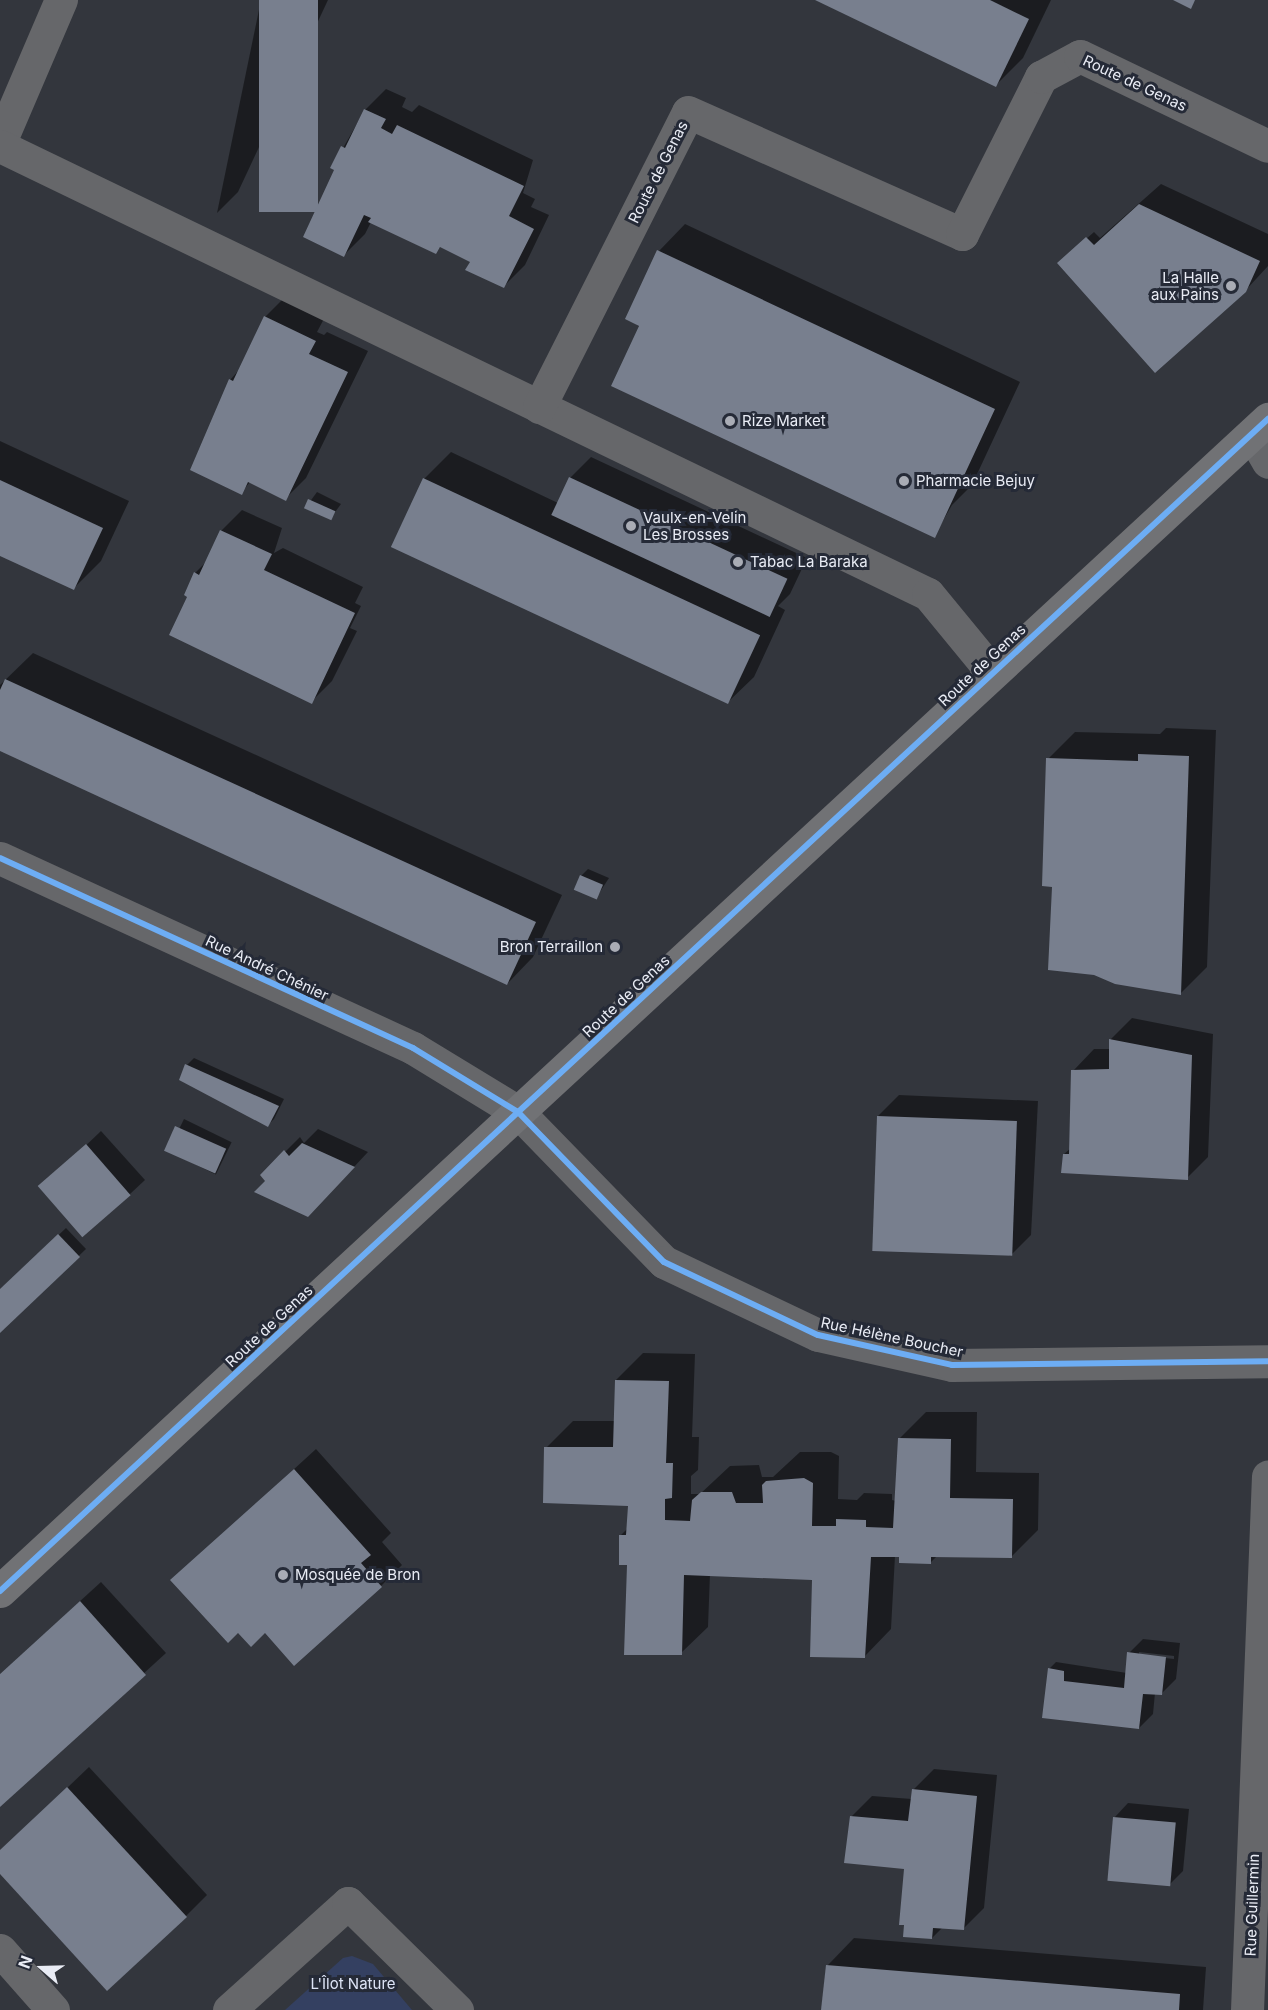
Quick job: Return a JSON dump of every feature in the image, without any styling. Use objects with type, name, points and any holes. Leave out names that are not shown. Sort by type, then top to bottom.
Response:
[{"type":"main road","name":"Route de Genas","points":[[0,1591],[1260,426]]},
{"type":"street","points":[[61,0],[0,144],[539,407]]},
{"type":"street","name":"Route de Genas","points":[[992,672],[928,594],[539,407],[688,112],[962,234],[1041,77],[1080,56],[1268,146]]},
{"type":"street","points":[[1260,426],[1268,462]]},
{"type":"street","name":"Rue André Chénier","points":[[0,858],[413,1048],[518,1112]]},
{"type":"street","name":"Rue Hélène Boucher","points":[[518,1112],[664,1262],[818,1335],[952,1365],[1268,1361]]},
{"type":"street","name":"Rue Guillermin","points":[[1247,2010],[1268,1476]]},
{"type":"street","points":[[229,2010],[348,1903],[457,2010]]},
{"type":"street","points":[[0,1950],[53,2010]]},
{"type":"green space","name":"L'Îlot Nature","points":[[352,1956],[373,1964],[412,2010],[285,2010],[343,1958]]},
{"type":"building","points":[[259,0],[318,0],[318,212],[259,212]]},
{"type":"building","points":[[815,0],[990,0],[1029,19],[996,87]]},
{"type":"building","points":[[1173,0],[1195,0],[1191,9]]},
{"type":"building","points":[[364,109],[386,119],[381,128],[392,134],[397,125],[524,186],[509,216],[534,229],[504,288],[465,270],[470,262],[440,247],[436,254],[368,222],[371,218],[364,215],[344,257],[303,237],[334,170],[330,168],[341,146],[345,148]]},
{"type":"building","points":[[1139,204],[1260,261],[1246,292],[1155,373],[1057,263],[1086,237],[1094,245]]},
{"type":"building","points":[[657,250],[995,409],[935,538],[611,386],[639,326],[625,319]]},
{"type":"building","points":[[264,316],[316,341],[309,354],[348,372],[286,501],[248,482],[242,495],[190,470],[229,379],[233,381]]},
{"type":"building","points":[[569,477],[787,579],[770,617],[551,515]]},
{"type":"building","points":[[423,478],[760,635],[728,704],[391,547]]},
{"type":"building","points":[[0,480],[103,528],[74,590],[0,556]]},
{"type":"building","points":[[308,499],[335,511],[331,520],[304,508]]},
{"type":"building","points":[[220,530],[272,554],[264,570],[355,613],[312,704],[169,635],[187,597],[184,595],[194,572],[199,575]]},
{"type":"building","points":[[5,679],[536,922],[507,985],[0,751],[0,690]]},
{"type":"building","points":[[1138,754],[1189,756],[1181,995],[1115,984],[1094,975],[1048,970],[1052,887],[1042,886],[1046,758],[1138,761]]},
{"type":"building","points":[[580,875],[603,885],[597,899],[574,890]]},
{"type":"building","points":[[1109,1039],[1192,1055],[1188,1180],[1061,1173],[1063,1154],[1069,1154],[1071,1070],[1109,1069]]},
{"type":"building","points":[[185,1064],[279,1106],[268,1127],[179,1080]]},
{"type":"building","points":[[877,1116],[1017,1121],[1012,1256],[872,1251]]},
{"type":"building","points":[[175,1126],[226,1149],[215,1173],[164,1151]]},
{"type":"building","points":[[302,1143],[355,1167],[308,1217],[254,1192],[265,1181],[260,1175],[284,1150],[289,1156]]},
{"type":"building","points":[[86,1144],[131,1195],[82,1237],[38,1186]]},
{"type":"building","points":[[58,1234],[80,1257],[0,1333],[0,1289]]},
{"type":"building","points":[[615,1380],[669,1381],[666,1463],[673,1463],[672,1498],[665,1499],[665,1520],[690,1521],[692,1500],[701,1492],[732,1492],[736,1503],[763,1503],[762,1485],[766,1481],[804,1478],[813,1483],[812,1526],[836,1526],[836,1519],[866,1520],[866,1527],[893,1528],[898,1438],[951,1439],[950,1498],[1013,1499],[1012,1558],[931,1557],[931,1564],[899,1563],[899,1557],[871,1557],[865,1658],[810,1657],[812,1580],[684,1575],[682,1655],[624,1655],[627,1565],[619,1565],[619,1535],[626,1535],[628,1506],[543,1503],[544,1447],[613,1447]]},
{"type":"building","name":"Mosquée de Bron","points":[[294,1469],[371,1555],[361,1563],[382,1587],[294,1666],[265,1633],[251,1647],[238,1633],[228,1643],[170,1580]]},
{"type":"building","points":[[80,1601],[146,1675],[0,1807],[0,1674]]},
{"type":"building","points":[[1127,1652],[1166,1657],[1162,1695],[1143,1694],[1139,1729],[1042,1718],[1048,1668],[1064,1671],[1064,1681],[1124,1688]]},
{"type":"building","points":[[67,1787],[187,1917],[107,1991],[0,1874],[0,1850]]},
{"type":"building","points":[[912,1789],[977,1796],[964,1930],[933,1928],[932,1939],[903,1937],[904,1925],[899,1925],[904,1869],[844,1863],[850,1816],[908,1821]]},
{"type":"building","points":[[1113,1817],[1176,1822],[1170,1886],[1107,1881]]},
{"type":"building","points":[[826,1965],[1180,1994],[1179,2010],[821,2010]]},
{"type":"cycle path","points":[[0,1591],[1268,419]]},
{"type":"cycle path","points":[[0,858],[413,1048],[518,1112],[664,1262],[818,1335],[952,1365],[1268,1361]]},
{"type":"place","name":"La Halle aux Pains","points":[[1231,286]]},
{"type":"place","name":"Rize Market","points":[[730,421]]},
{"type":"place","name":"Pharmacie Bejuy","points":[[904,481]]},
{"type":"place","name":"Vaulx-en-Velin Les Brosses","points":[[631,526]]},
{"type":"place","name":"Tabac La Baraka","points":[[738,562]]},
{"type":"place","name":"Bron Terraillon","points":[[615,947]]},
{"type":"place","name":"Mosquée de Bron","points":[[283,1575]]}]
